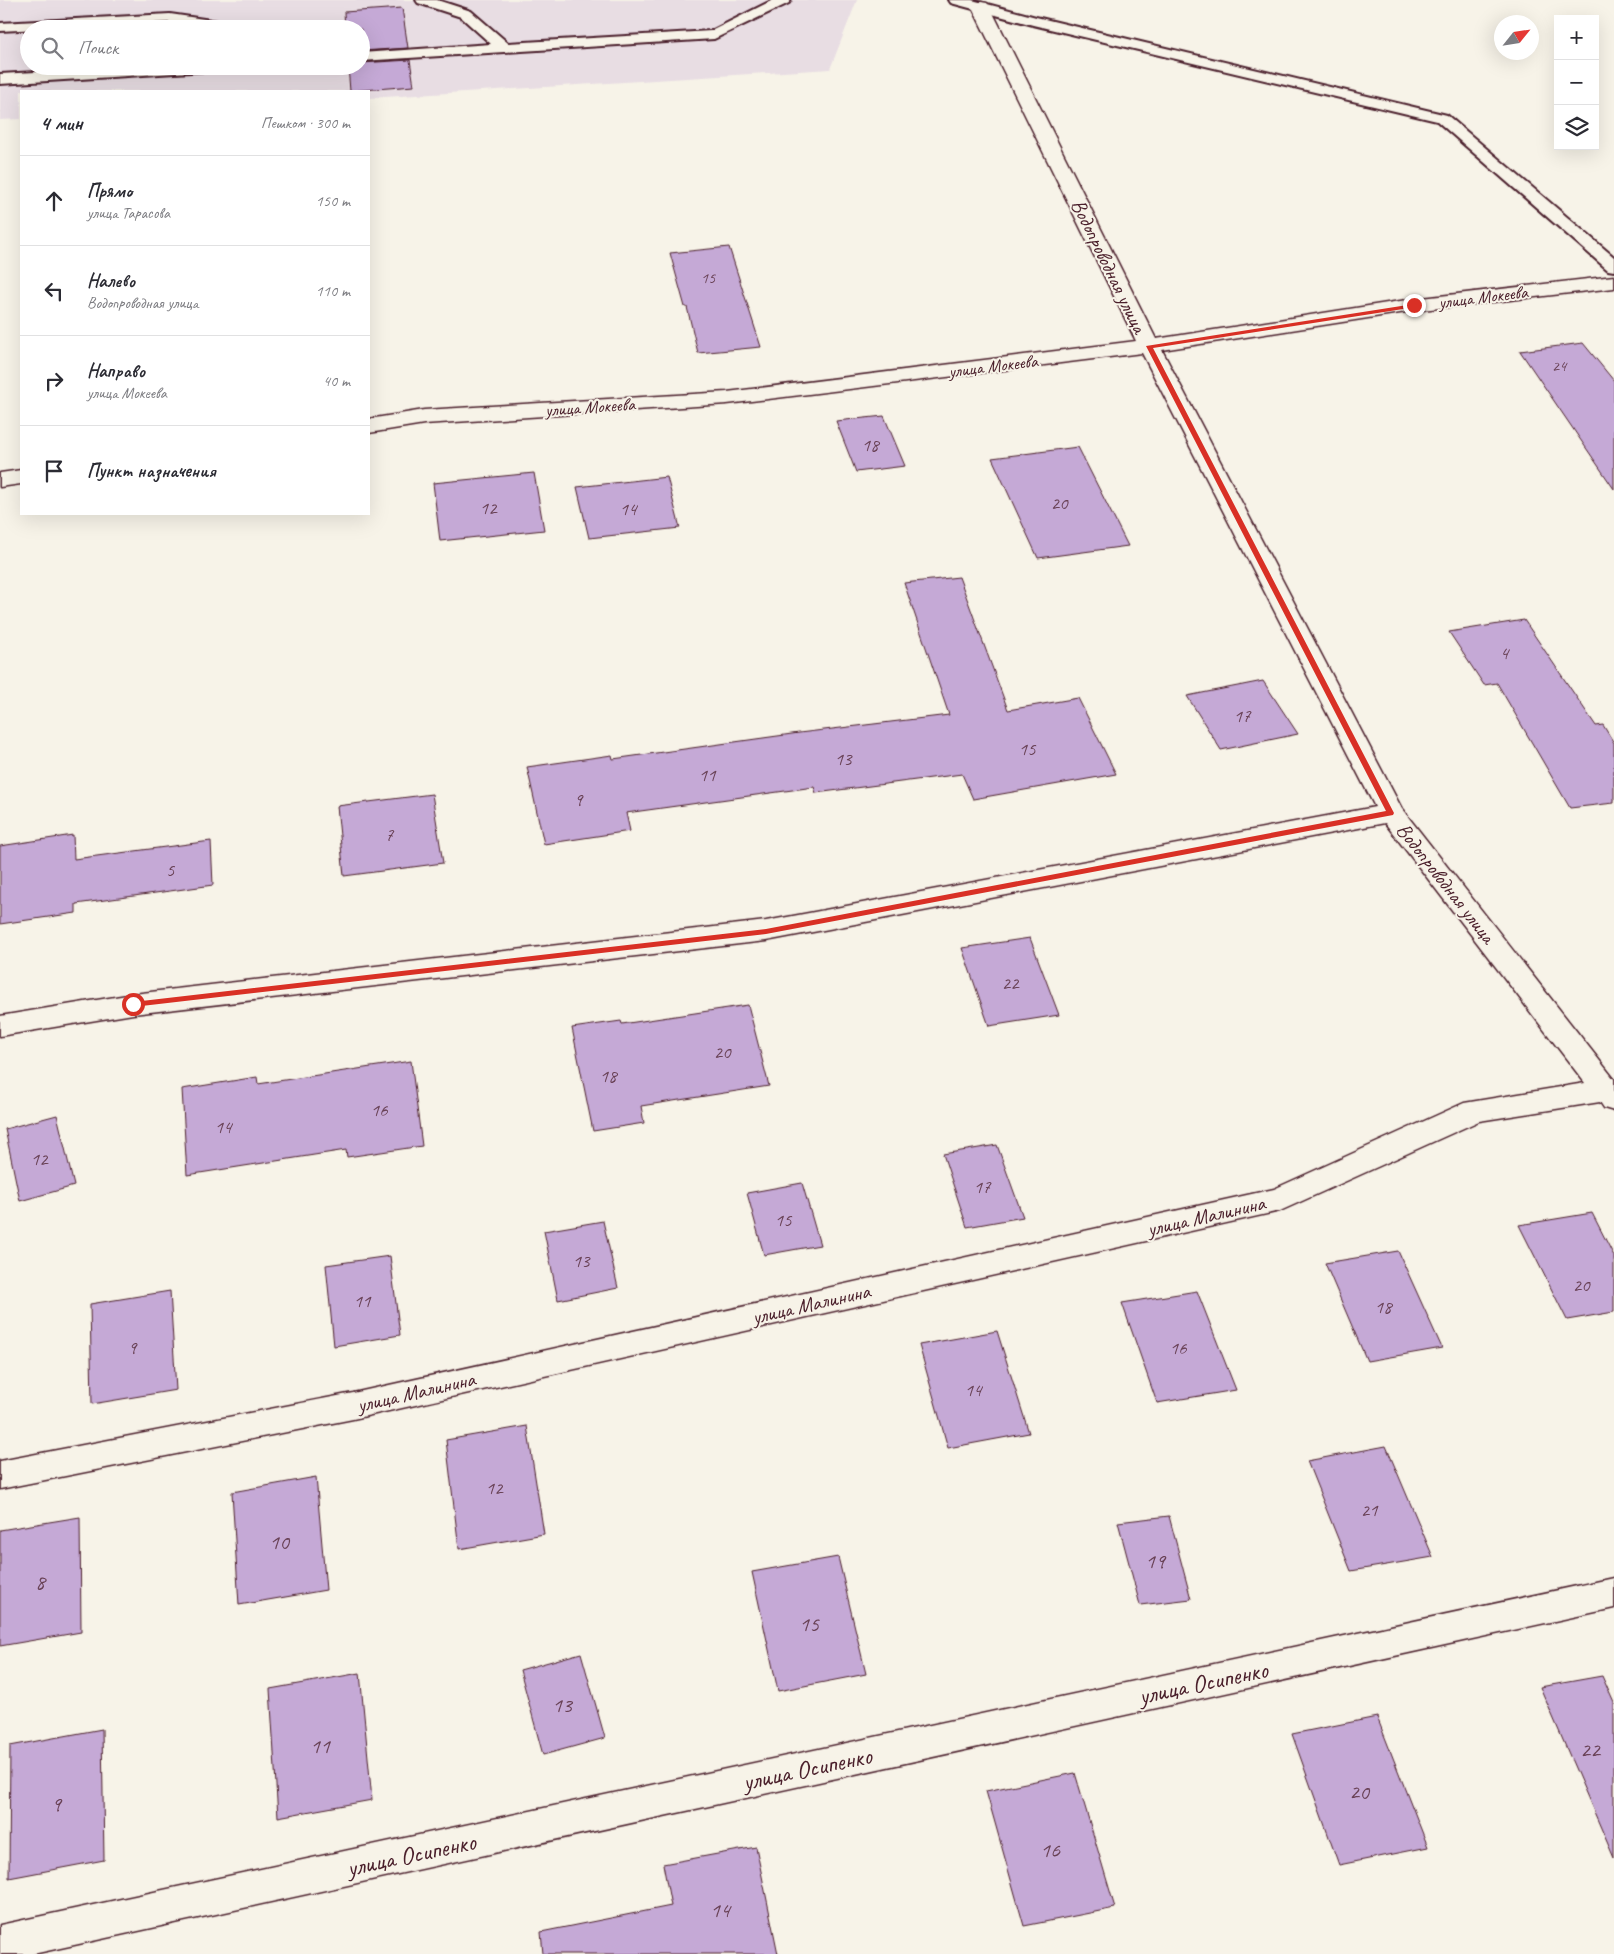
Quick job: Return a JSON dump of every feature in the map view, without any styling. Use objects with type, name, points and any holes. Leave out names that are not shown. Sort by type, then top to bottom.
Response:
[{"type":"street","name":"Водопроводная улица","points":[[981,7],[1150,346],[1390,813],[1611,1095]]},
{"type":"street","name":"улица Мокеева","points":[[370,426],[424,417],[727,398],[1150,346],[1414,305],[1614,282]]},
{"type":"street","points":[[0,480],[20,477]]},
{"type":"street","points":[[0,1026],[133,1004],[766,931],[1390,813]]},
{"type":"street","name":"улица Малинина","points":[[0,1475],[353,1406],[1280,1199],[1474,1111],[1611,1095]]},
{"type":"street","name":"улица Осипенко","points":[[0,1943],[1614,1593]]},
{"type":"lane","points":[[423,0],[466,14],[503,47]]},
{"type":"lane","points":[[370,56],[714,35],[784,0]]},
{"type":"lane","points":[[956,0],[1442,118],[1614,266]]},
{"type":"lane","points":[[132,20],[170,18],[184,20]]},
{"type":"lane","points":[[0,27],[20,26]]},
{"type":"lane","points":[[0,79],[69,75]]},
{"type":"shaded area","points":[[0,0],[857,0],[830,69],[370,98],[370,90],[20,90],[20,119],[0,120]]},
{"type":"building","points":[[402,8],[408,48],[370,50],[370,20],[344,20],[344,12]]},
{"type":"building","points":[[410,60],[414,86],[350,90],[349,75],[370,75],[370,62]]},
{"type":"building","points":[[729,247],[761,347],[698,353],[687,307],[685,307],[670,253]]},
{"type":"building","points":[[1583,343],[1614,381],[1614,489],[1520,351]]},
{"type":"building","points":[[884,416],[905,466],[856,472],[836,421]]},
{"type":"building","points":[[1078,447],[1128,546],[1038,558],[992,458]]},
{"type":"building","points":[[534,473],[544,530],[440,541],[433,483]]},
{"type":"building","points":[[667,477],[680,528],[589,538],[577,487]]},
{"type":"building","points":[[959,577],[1008,710],[1078,698],[1116,774],[973,799],[962,774],[816,793],[814,787],[626,813],[630,831],[544,844],[527,767],[612,755],[613,759],[799,733],[949,715],[904,583]]},
{"type":"building","points":[[1524,620],[1596,726],[1603,725],[1614,743],[1614,803],[1570,808],[1497,683],[1484,685],[1449,632]]},
{"type":"building","points":[[1263,681],[1298,734],[1221,750],[1187,696]]},
{"type":"building","points":[[432,794],[443,863],[344,876],[337,806]]},
{"type":"building","points":[[73,835],[74,859],[211,841],[213,885],[76,904],[76,913],[0,924],[0,846]]},
{"type":"building","points":[[1030,938],[1059,1015],[989,1026],[962,948]]},
{"type":"building","points":[[748,1005],[769,1086],[641,1106],[644,1123],[593,1131],[572,1028],[621,1021],[622,1024]]},
{"type":"building","points":[[411,1061],[422,1146],[347,1157],[346,1150],[187,1175],[182,1089],[257,1077],[258,1084]]},
{"type":"building","points":[[57,1115],[74,1186],[20,1201],[5,1129]]},
{"type":"building","points":[[997,1145],[1023,1217],[967,1227],[943,1154]]},
{"type":"building","points":[[802,1183],[820,1245],[764,1255],[747,1193]]},
{"type":"building","points":[[1592,1213],[1614,1256],[1614,1312],[1567,1320],[1519,1225]]},
{"type":"building","points":[[603,1221],[618,1288],[558,1300],[544,1231]]},
{"type":"building","points":[[1398,1251],[1442,1348],[1367,1361],[1325,1263]]},
{"type":"building","points":[[390,1256],[400,1335],[334,1346],[326,1265]]},
{"type":"building","points":[[170,1291],[176,1390],[92,1404],[90,1304]]},
{"type":"building","points":[[1197,1291],[1236,1390],[1157,1403],[1122,1303]]},
{"type":"building","points":[[997,1331],[1029,1433],[948,1448],[919,1345]]},
{"type":"building","points":[[527,1426],[544,1534],[459,1549],[446,1440]]},
{"type":"building","points":[[1386,1446],[1433,1557],[1351,1571],[1307,1461]]},
{"type":"building","points":[[316,1477],[326,1590],[239,1605],[232,1492]]},
{"type":"building","points":[[1169,1516],[1191,1599],[1140,1605],[1118,1522]]},
{"type":"building","points":[[80,1517],[81,1632],[0,1646],[0,1530]]},
{"type":"building","points":[[838,1557],[866,1674],[778,1691],[752,1572]]},
{"type":"building","points":[[581,1653],[605,1738],[543,1755],[520,1670]]},
{"type":"building","points":[[360,1673],[372,1800],[278,1817],[270,1689]]},
{"type":"building","points":[[1602,1676],[1614,1703],[1614,1858],[1540,1687]]},
{"type":"building","points":[[1377,1717],[1428,1847],[1339,1865],[1292,1734]]},
{"type":"building","points":[[102,1729],[104,1860],[9,1878],[10,1746]]},
{"type":"building","points":[[1075,1773],[1115,1908],[1024,1926],[986,1791]]},
{"type":"building","points":[[756,1847],[778,1954],[543,1954],[541,1932],[671,1906],[663,1864]]},
{"type":"route","points":[[133,1004],[766,931],[1390,813],[1150,346],[1414,305]]}]
